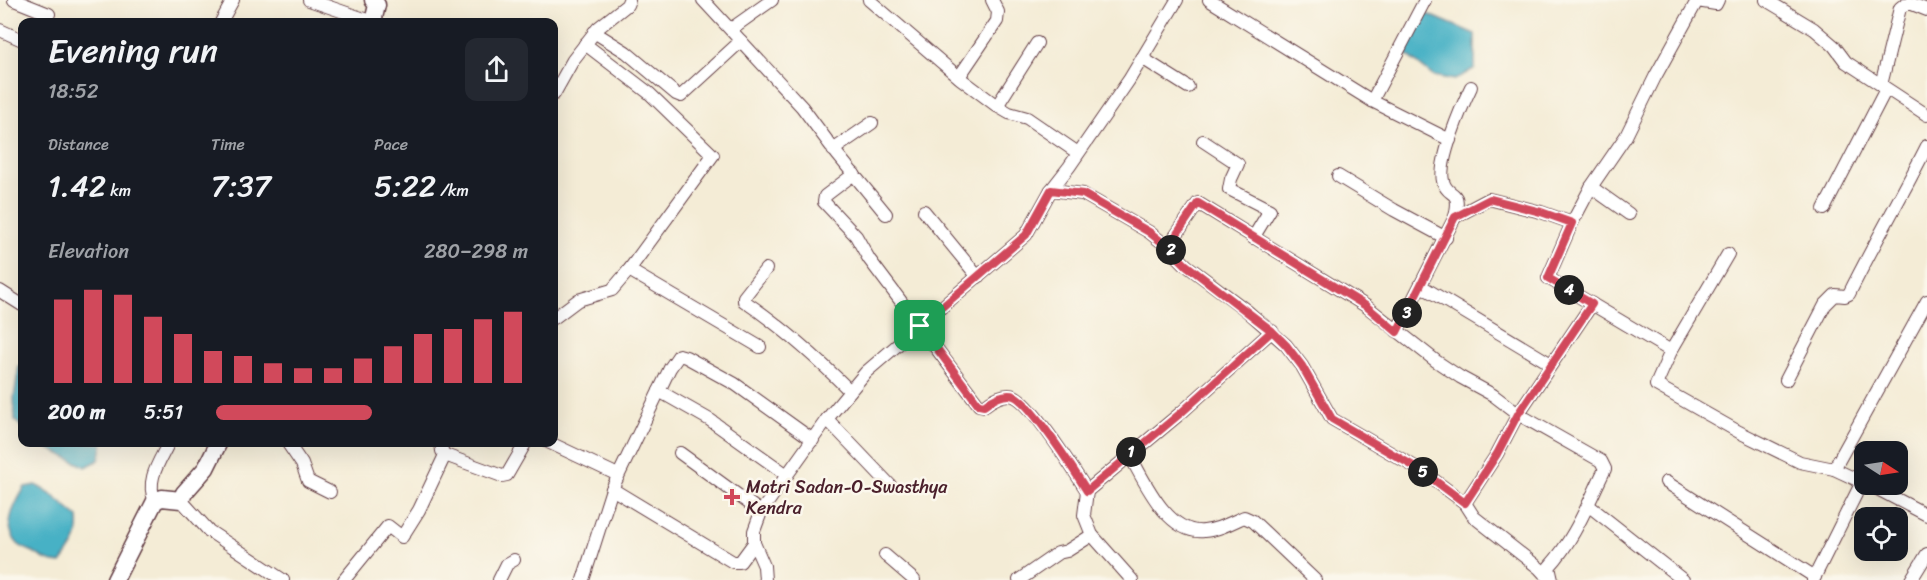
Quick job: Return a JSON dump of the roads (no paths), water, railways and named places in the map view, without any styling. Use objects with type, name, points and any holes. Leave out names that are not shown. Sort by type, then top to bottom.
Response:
[{"type":"street","points":[[14,0],[49,14]]},
{"type":"street","points":[[223,18],[233,0]]},
{"type":"street","points":[[309,0],[361,18]]},
{"type":"street","points":[[373,0],[377,5],[374,18]]},
{"type":"street","points":[[558,87],[573,60],[590,38],[627,5],[629,0]]},
{"type":"street","points":[[703,0],[802,107],[833,150],[886,214]]},
{"type":"street","points":[[731,29],[772,0]]},
{"type":"street","points":[[869,0],[895,24],[997,106],[1009,113],[1027,118],[1078,153]]},
{"type":"street","points":[[959,77],[997,21],[998,12],[992,0]]},
{"type":"street","points":[[765,580],[764,566],[754,543],[754,531],[761,512],[827,418],[866,372],[1026,235],[1051,190],[1142,58],[1177,0]]},
{"type":"street","points":[[1209,0],[1372,101],[1450,140]]},
{"type":"street","points":[[1372,101],[1425,0]]},
{"type":"street","points":[[1671,351],[1548,278],[1591,187],[1626,136],[1689,3],[1697,1],[1716,4],[1718,0]]},
{"type":"street","points":[[1766,0],[1814,29],[1834,46],[1846,62],[1927,115]]},
{"type":"street","points":[[1824,208],[1883,87],[1899,8],[1905,4],[1911,4],[1927,10]]},
{"type":"street","points":[[0,30],[18,38]]},
{"type":"street","points":[[590,38],[626,52],[681,96],[741,41]]},
{"type":"street","points":[[558,315],[578,300],[612,290],[713,155],[590,38]]},
{"type":"street","points":[[997,106],[1037,43]]},
{"type":"street","points":[[1142,58],[1188,87]]},
{"type":"street","points":[[1397,332],[1455,217],[1457,198],[1443,181],[1450,140],[1471,87]]},
{"type":"street","points":[[833,150],[872,123]]},
{"type":"street","points":[[1203,141],[1238,164],[1229,189],[1270,210],[1253,238]]},
{"type":"street","points":[[1786,380],[1825,305],[1835,296],[1849,294],[1927,146]]},
{"type":"street","points":[[854,174],[825,196],[824,202],[856,236],[869,259],[979,405],[984,406],[989,401],[1012,395],[1021,401],[1061,451],[1087,491],[1084,515],[1092,535],[1132,580]]},
{"type":"street","points":[[1338,176],[1446,238]]},
{"type":"street","points":[[1591,187],[1629,214]]},
{"type":"street","points":[[1051,190],[1083,194],[1149,232],[1186,265],[1272,331],[1286,345],[1302,366],[1332,419],[1422,471],[1465,503],[1474,517],[1551,580]]},
{"type":"street","points":[[1455,217],[1490,199],[1541,212],[1572,223]]},
{"type":"street","points":[[1168,247],[1198,203],[1366,306],[1397,332],[1460,377],[1493,395],[1518,414],[1601,461],[1605,469],[1581,520],[1559,556],[1549,567],[1551,580]]},
{"type":"street","points":[[924,211],[978,277]]},
{"type":"street","points":[[1728,254],[1671,351],[1656,385],[1679,400],[1763,445],[1800,462],[1834,469],[1854,478]]},
{"type":"street","points":[[766,269],[744,297],[744,301],[781,327],[850,391]]},
{"type":"street","points":[[629,270],[760,347]]},
{"type":"street","points":[[1421,286],[1551,364]]},
{"type":"street","points":[[0,291],[18,302]]},
{"type":"street","points":[[1834,469],[1927,301]]},
{"type":"street","points":[[1465,503],[1497,454],[1518,414],[1592,304]]},
{"type":"street","points":[[1087,491],[1182,412],[1272,331]]},
{"type":"street","points":[[583,580],[612,489],[670,368],[679,355],[735,384],[813,440]]},
{"type":"street","points":[[659,392],[710,420],[787,475]]},
{"type":"street","points":[[827,418],[890,485]]},
{"type":"street","points":[[155,501],[150,486],[167,447]]},
{"type":"street","points":[[181,501],[184,493],[206,468],[216,447]]},
{"type":"street","points":[[290,447],[302,464],[308,482],[330,492]]},
{"type":"street","points":[[442,447],[445,455],[502,476],[507,475],[523,447]]},
{"type":"street","points":[[558,447],[618,475]]},
{"type":"street","points":[[680,453],[761,512]]},
{"type":"street","points":[[1129,454],[1160,506],[1183,528],[1202,531],[1219,528],[1244,517],[1253,521],[1316,580]]},
{"type":"street","points":[[344,580],[388,526],[402,537],[419,510],[445,455]]},
{"type":"street","points":[[1666,482],[1814,578],[1859,495]]},
{"type":"street","points":[[612,489],[733,562],[740,562],[754,543]]},
{"type":"street","points":[[1888,495],[1927,515]]},
{"type":"street","points":[[115,580],[155,501],[162,498],[181,501],[209,531],[283,580]]},
{"type":"street","points":[[1588,505],[1683,580]]},
{"type":"street","points":[[1019,580],[1058,553],[1067,551],[1092,535]]},
{"type":"street","points":[[1911,580],[1927,554]]},
{"type":"street","points":[[885,555],[914,580]]},
{"type":"street","points":[[499,580],[507,564],[514,560]]},
{"type":"water","points":[[1425,13],[1475,34],[1475,68],[1455,80],[1433,76],[1403,51]]},
{"type":"water","points":[[18,372],[18,423],[15,420],[14,397]]},
{"type":"water","points":[[45,447],[102,447],[99,460],[86,467]]},
{"type":"water","points":[[36,485],[78,517],[75,542],[61,563],[47,560],[20,545],[13,537],[10,523],[14,508],[25,487]]},
{"type":"place","name":"Matri Sadan-O-Swasthya Kendra","points":[[732,497]]}]
